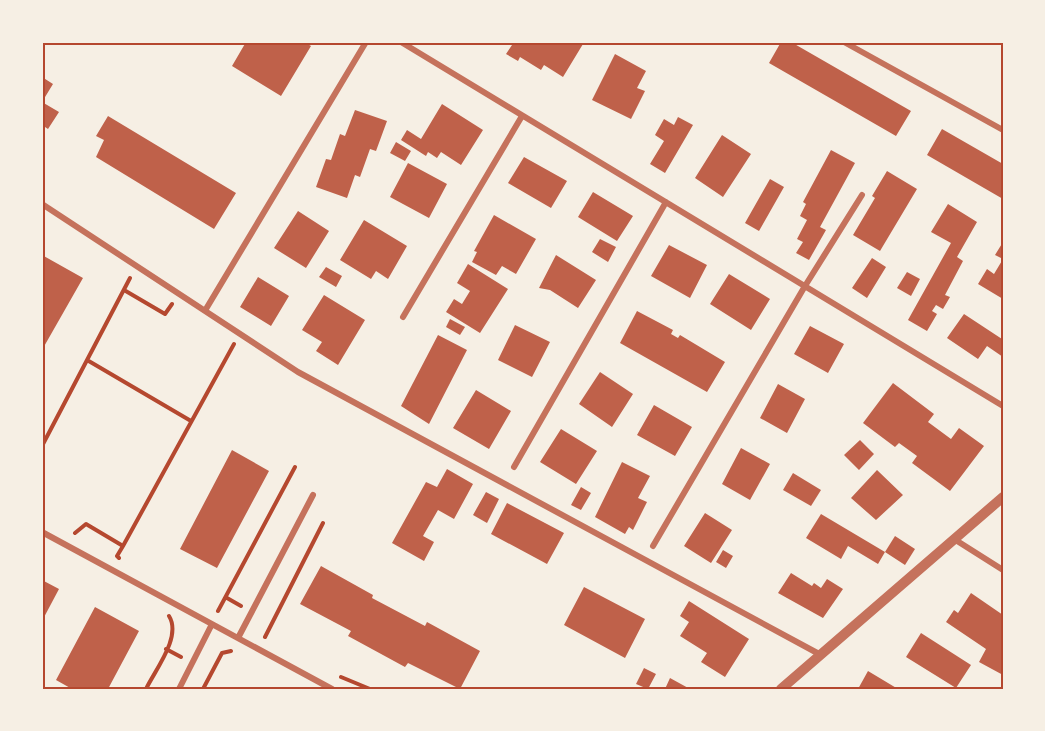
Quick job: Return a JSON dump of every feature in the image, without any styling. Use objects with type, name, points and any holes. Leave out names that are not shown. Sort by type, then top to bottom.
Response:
[{"type":"street","points":[[206,309],[366,42]]},
{"type":"street","points":[[401,42],[1003,406]]},
{"type":"street","points":[[844,42],[1003,130]]},
{"type":"street","points":[[403,317],[522,116]]},
{"type":"street","points":[[653,546],[805,286],[862,195]]},
{"type":"street","points":[[514,467],[666,202]]},
{"type":"street","points":[[42,204],[206,309],[298,372],[821,655]]},
{"type":"street","points":[[238,638],[313,495]]},
{"type":"street","points":[[781,689],[1003,498]]},
{"type":"street","points":[[42,532],[211,626],[238,638],[332,689]]},
{"type":"street","points":[[954,539],[1003,570]]},
{"type":"street","points":[[179,689],[211,626]]},
{"type":"path","points":[[42,446],[130,278]]},
{"type":"path","points":[[124,290],[165,314],[171,304],[180,309]]},
{"type":"path","points":[[125,561],[117,556],[234,344],[225,338]]},
{"type":"path","points":[[87,360],[192,421]]},
{"type":"path","points":[[209,606],[220,611],[295,467]]},
{"type":"path","points":[[270,640],[265,637],[323,523]]},
{"type":"path","points":[[68,530],[77,534],[86,524],[123,546]]},
{"type":"path","points":[[227,598],[241,606]]},
{"type":"path","points":[[146,689],[173,630],[170,618],[165,613]]},
{"type":"path","points":[[266,619],[272,622]]},
{"type":"path","points":[[166,649],[182,657]]},
{"type":"path","points":[[203,689],[222,653],[229,650],[240,654]]},
{"type":"path","points":[[202,669],[211,674]]},
{"type":"path","points":[[333,674],[370,689]]},
{"type":"building","points":[[246,42],[304,42],[311,46],[281,96],[232,66]]},
{"type":"building","points":[[514,42],[580,42],[583,44],[563,77],[544,65],[541,70],[520,57],[518,61],[506,54]]},
{"type":"building","points":[[781,42],[791,42],[911,111],[896,136],[769,63]]},
{"type":"building","points":[[615,54],[646,71],[637,88],[645,91],[631,119],[592,100]]},
{"type":"building","points":[[42,77],[53,84],[42,102]]},
{"type":"building","points":[[42,102],[59,112],[48,129],[42,125]]},
{"type":"building","points":[[442,104],[483,130],[461,165],[441,152],[437,158],[428,152],[426,156],[401,140],[407,130],[421,139]]},
{"type":"building","points":[[355,110],[387,121],[376,151],[370,149],[360,177],[355,175],[347,198],[316,187],[326,159],[331,160],[340,134],[345,136]]},
{"type":"building","points":[[108,116],[236,193],[214,229],[96,157],[104,140],[96,136]]},
{"type":"building","points":[[678,117],[693,125],[665,173],[650,164],[664,141],[655,135],[664,119],[674,125]]},
{"type":"building","points":[[942,129],[1003,164],[1003,199],[927,155]]},
{"type":"building","points":[[722,135],[751,154],[723,197],[695,178]]},
{"type":"building","points":[[396,142],[411,151],[405,161],[390,153]]},
{"type":"building","points":[[831,150],[855,163],[820,227],[826,230],[809,260],[796,253],[803,242],[797,239],[807,220],[800,216],[806,204],[803,202]]},
{"type":"building","points":[[524,157],[567,181],[551,208],[508,183]]},
{"type":"building","points":[[408,163],[447,184],[429,218],[390,197]]},
{"type":"building","points":[[887,171],[917,189],[880,251],[853,235],[875,198],[872,196]]},
{"type":"building","points":[[770,179],[784,187],[759,231],[745,223]]},
{"type":"building","points":[[593,192],[633,216],[617,241],[578,217]]},
{"type":"building","points":[[948,204],[977,222],[957,257],[963,261],[945,295],[950,297],[943,309],[936,305],[932,311],[937,314],[927,331],[908,320],[951,243],[931,232]]},
{"type":"building","points":[[298,211],[329,231],[306,268],[274,248]]},
{"type":"building","points":[[494,215],[536,239],[516,274],[502,266],[496,275],[472,262],[477,252],[474,251]]},
{"type":"building","points":[[364,220],[407,246],[388,279],[376,271],[371,279],[340,260]]},
{"type":"building","points":[[600,239],[616,247],[608,262],[592,252]]},
{"type":"building","points":[[1003,242],[1003,259],[995,255]]},
{"type":"building","points":[[669,245],[707,265],[690,298],[651,276]]},
{"type":"building","points":[[42,255],[83,278],[42,350]]},
{"type":"building","points":[[556,255],[596,280],[578,308],[550,290],[539,288]]},
{"type":"building","points":[[872,258],[886,267],[867,298],[852,288]]},
{"type":"building","points":[[1003,259],[1003,299],[978,284],[987,269],[994,274]]},
{"type":"building","points":[[468,264],[508,289],[480,333],[446,312],[454,299],[462,304],[470,291],[457,283]]},
{"type":"building","points":[[326,267],[342,276],[336,287],[319,277]]},
{"type":"building","points":[[907,272],[920,279],[911,296],[897,288]]},
{"type":"building","points":[[729,274],[770,299],[751,330],[710,304]]},
{"type":"building","points":[[258,277],[289,296],[271,326],[240,307]]},
{"type":"building","points":[[324,295],[365,320],[338,365],[316,351],[322,342],[302,330]]},
{"type":"building","points":[[637,311],[673,330],[671,334],[678,338],[680,335],[725,362],[707,392],[620,343]]},
{"type":"building","points":[[964,314],[1002,339],[1003,337],[1003,357],[987,346],[978,359],[947,338]]},
{"type":"building","points":[[450,319],[465,327],[460,335],[446,327]]},
{"type":"building","points":[[515,325],[550,342],[532,377],[498,360]]},
{"type":"building","points":[[810,326],[844,344],[828,373],[794,354]]},
{"type":"building","points":[[438,335],[467,350],[429,424],[401,406]]},
{"type":"building","points":[[600,372],[633,394],[612,427],[579,404]]},
{"type":"building","points":[[893,383],[934,414],[928,422],[951,439],[959,428],[984,446],[950,491],[912,463],[917,456],[899,443],[895,447],[863,423]]},
{"type":"building","points":[[778,384],[805,399],[787,433],[760,418]]},
{"type":"building","points":[[476,390],[511,411],[489,449],[453,428]]},
{"type":"building","points":[[654,405],[692,427],[675,456],[637,435]]},
{"type":"building","points":[[561,429],[597,451],[576,484],[540,462]]},
{"type":"building","points":[[860,440],[874,454],[859,470],[844,455]]},
{"type":"building","points":[[741,448],[770,464],[750,500],[722,484]]},
{"type":"building","points":[[232,450],[269,471],[217,568],[180,549]]},
{"type":"building","points":[[622,462],[650,476],[638,498],[647,502],[633,530],[629,527],[625,534],[595,517]]},
{"type":"building","points":[[447,469],[473,484],[454,519],[438,510],[423,536],[434,542],[424,561],[392,543],[426,482],[437,487]]},
{"type":"building","points":[[877,470],[903,495],[876,520],[851,498]]},
{"type":"building","points":[[793,473],[821,490],[811,506],[783,490]]},
{"type":"building","points":[[581,487],[591,493],[581,510],[571,505]]},
{"type":"building","points":[[486,492],[499,499],[487,523],[473,515]]},
{"type":"building","points":[[507,503],[564,533],[547,564],[491,534]]},
{"type":"building","points":[[705,513],[732,530],[711,563],[684,546]]},
{"type":"building","points":[[821,514],[885,552],[878,564],[848,546],[841,559],[806,538]]},
{"type":"building","points":[[895,536],[915,549],[905,565],[885,552]]},
{"type":"building","points":[[723,550],[733,556],[726,568],[716,562]]},
{"type":"building","points":[[321,566],[373,595],[372,598],[425,626],[427,622],[480,651],[460,689],[408,663],[405,667],[348,636],[351,631],[300,604]]},
{"type":"building","points":[[791,573],[812,586],[814,583],[821,588],[827,579],[843,589],[823,618],[778,593]]},
{"type":"building","points":[[42,580],[59,589],[42,621]]},
{"type":"building","points":[[584,587],[645,619],[625,658],[564,625]]},
{"type":"building","points":[[971,593],[1003,615],[1003,675],[979,662],[986,649],[946,622],[954,610],[958,613]]},
{"type":"building","points":[[689,601],[749,639],[725,677],[701,662],[707,653],[680,636],[689,622],[680,616]]},
{"type":"building","points":[[95,607],[139,631],[108,689],[72,689],[56,680]]},
{"type":"building","points":[[921,633],[971,665],[956,688],[906,657]]},
{"type":"building","points":[[644,668],[656,674],[648,689],[636,684]]},
{"type":"building","points":[[868,671],[898,689],[858,689]]},
{"type":"building","points":[[670,678],[690,689],[665,689]]}]
